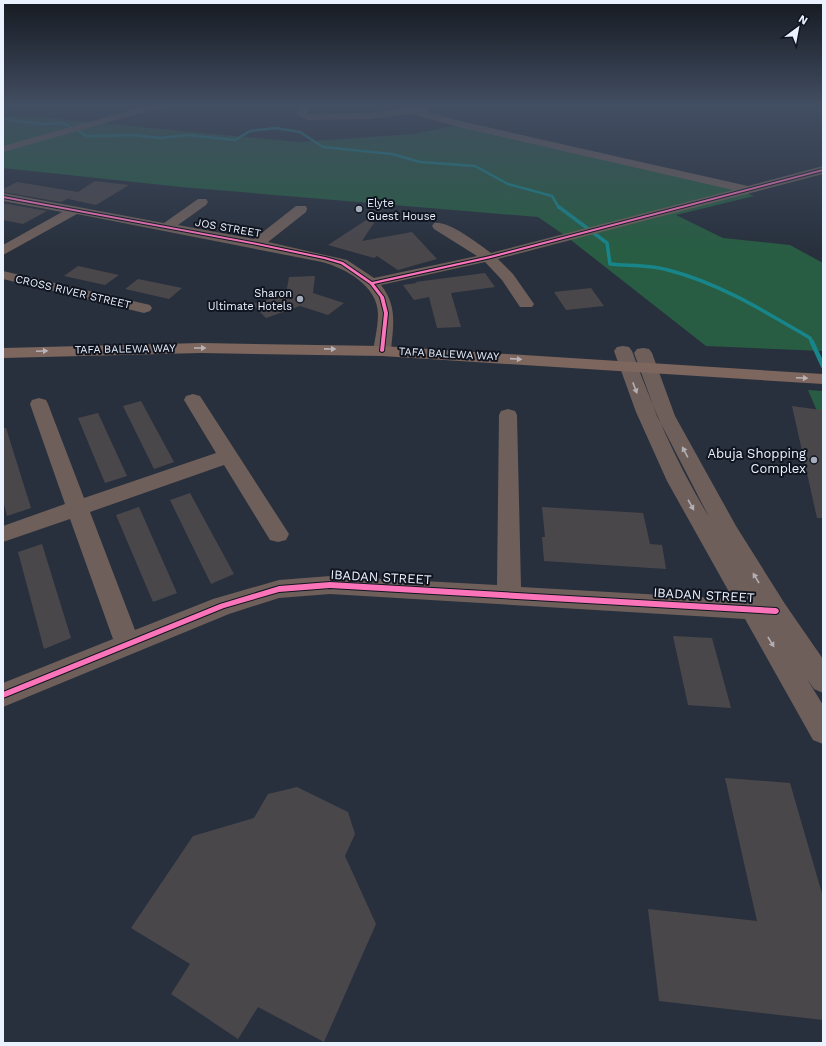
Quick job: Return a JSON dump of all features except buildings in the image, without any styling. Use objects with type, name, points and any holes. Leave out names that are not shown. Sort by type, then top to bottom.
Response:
[{"type":"main road","name":"TAFA BALEWA WAY","points":[[3,340],[205,335],[299,335],[383,344],[779,369],[823,379]]},
{"type":"main road","name":"TAFA BALEWA WAY","points":[[3,353],[383,344]]},
{"type":"main road","name":"TAFA BALEWA WAY","points":[[779,369],[823,364]]},
{"type":"street","points":[[589,154],[748,190]]},
{"type":"street","points":[[371,283],[490,258],[823,170]]},
{"type":"street","name":"JOS STREET","points":[[3,197],[309,254],[342,263],[371,283],[382,297],[386,313],[383,344]]},
{"type":"street","points":[[167,227],[202,202]]},
{"type":"street","points":[[257,244],[301,209]]},
{"type":"street","points":[[3,251],[75,210]]},
{"type":"street","points":[[439,226],[490,258],[505,272],[526,304]]},
{"type":"street","points":[[3,233],[26,238]]},
{"type":"street","name":"CROSS RIVER STREET","points":[[3,275],[144,308]]},
{"type":"street","points":[[635,359],[645,412],[677,481],[823,731]]},
{"type":"street","points":[[635,359],[727,530],[776,611],[823,681]]},
{"type":"street","points":[[193,400],[278,534]]},
{"type":"street","points":[[39,404],[79,508],[128,645]]},
{"type":"street","points":[[508,415],[510,595]]},
{"type":"street","points":[[3,534],[228,456]]},
{"type":"street","name":"IBADAN STREET","points":[[3,695],[222,606],[279,589],[330,585],[776,611]]},
{"type":"green space","points":[[3,154],[602,154],[715,180],[754,196],[676,215],[723,238],[790,245],[823,263],[823,351],[706,346],[567,237],[538,217],[181,187],[3,168]]},
{"type":"green space","points":[[808,390],[823,391],[823,425]]},
{"type":"waterway","points":[[390,154],[420,162],[475,166],[508,184],[552,196],[559,208]]},
{"type":"waterway","points":[[559,207],[607,243],[610,264],[661,268],[705,282],[776,318],[810,338],[812,343]]},
{"type":"waterway","points":[[812,342],[823,366]]},
{"type":"cycle path","points":[[371,283],[490,257],[823,170]]},
{"type":"cycle path","points":[[3,197],[257,244],[342,263],[371,283],[382,297],[386,313],[382,351]]},
{"type":"cycle path","points":[[3,695],[222,606],[279,589],[330,585],[776,611]]},
{"type":"place","name":"Elyte Guest House","points":[[359,209]]},
{"type":"place","name":"Sharon Ultimate Hotels","points":[[300,299]]},
{"type":"place","name":"Abuja Shopping Complex","points":[[814,460]]}]
